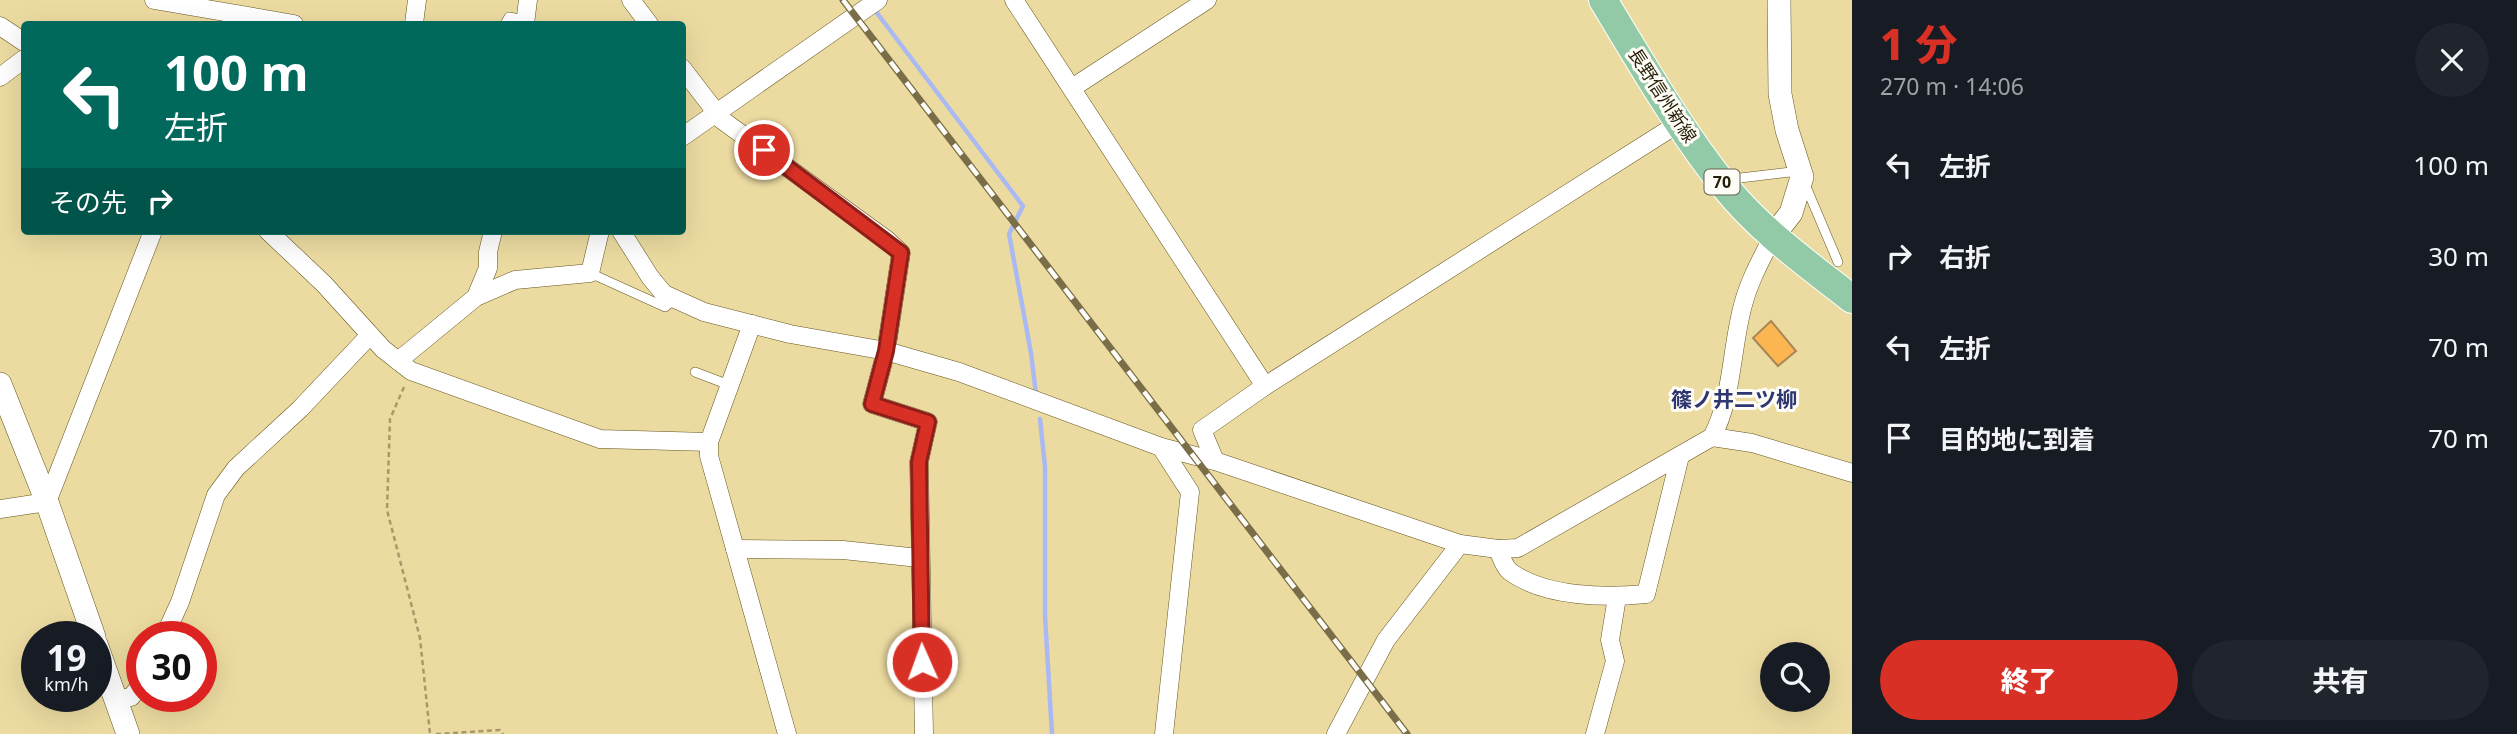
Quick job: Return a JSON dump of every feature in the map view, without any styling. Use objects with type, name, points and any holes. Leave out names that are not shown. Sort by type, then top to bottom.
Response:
[{"type":"main road","name":"長野信州新線","points":[[1603,0],[1679,123],[1728,191],[1773,236],[1852,299]]},
{"type":"street","points":[[154,0],[254,21]]},
{"type":"street","points":[[259,0],[259,21]]},
{"type":"street","points":[[414,21],[417,0]]},
{"type":"street","points":[[525,21],[528,0]]},
{"type":"street","points":[[631,0],[647,21]]},
{"type":"street","points":[[686,134],[878,0]]},
{"type":"street","points":[[1014,0],[1265,387]]},
{"type":"street","points":[[1072,89],[1208,0]]},
{"type":"street","points":[[624,235],[664,294],[704,312],[790,334],[886,351],[959,372],[1161,447],[1215,461],[1460,544],[1498,549],[1518,548],[1712,437],[1718,426],[1743,304],[1773,236],[1790,213],[1801,174],[1787,130],[1780,94],[1779,0]]},
{"type":"street","points":[[0,26],[21,40]]},
{"type":"street","points":[[0,77],[21,61]]},
{"type":"street","points":[[686,73],[722,120],[901,253],[886,351],[872,404],[928,422],[919,462],[924,734]]},
{"type":"street","points":[[1215,461],[1202,430],[1679,123]]},
{"type":"street","points":[[47,502],[151,235]]},
{"type":"street","points":[[272,235],[324,284],[383,349],[405,366],[600,439],[709,442]]},
{"type":"street","points":[[476,296],[488,268],[492,235]]},
{"type":"street","points":[[405,366],[476,296],[514,280],[590,273],[599,235]]},
{"type":"street","points":[[752,324],[709,442],[709,456],[787,734]]},
{"type":"street","points":[[172,621],[216,495],[236,468],[300,409],[370,335]]},
{"type":"street","points":[[0,384],[47,502],[88,621]]},
{"type":"street","points":[[1712,437],[1752,443],[1852,473]]},
{"type":"street","points":[[1161,447],[1190,492],[1164,734]]},
{"type":"street","points":[[1498,549],[1509,572],[1546,590],[1618,597],[1646,594],[1680,456]]},
{"type":"street","points":[[0,509],[47,502]]},
{"type":"street","points":[[1336,734],[1386,640],[1460,544]]},
{"type":"street","points":[[735,549],[843,550],[919,558]]},
{"type":"street","points":[[1595,734],[1615,661],[1610,640],[1618,597]]},
{"type":"street","points":[[112,689],[128,734]]},
{"type":"street","points":[[116,700],[126,698]]},
{"type":"lane","points":[[507,21],[509,17],[522,21]]},
{"type":"lane","points":[[1740,178],[1801,174],[1838,262]]},
{"type":"lane","points":[[590,273],[665,307],[675,299]]},
{"type":"lane","points":[[695,372],[729,385]]},
{"type":"path","points":[[405,366],[390,419],[387,510],[420,638],[430,734]]},
{"type":"path","points":[[436,734],[500,730],[503,734]]},
{"type":"building","points":[[1771,321],[1796,351],[1778,366],[1753,338]]},
{"type":"waterway","points":[[876,8],[874,9],[1023,206],[1009,234],[1036,394]]},
{"type":"waterway","points":[[1040,419],[1045,467],[1045,616],[1052,734]]},
{"type":"railway","points":[[843,0],[1407,734]]},
{"type":"district","name":"篠ノ井二ツ柳","points":[[1734,399]]},
{"type":"route","points":[[764,150],[901,253],[886,351],[872,404],[928,422],[919,462],[922,662]]}]
